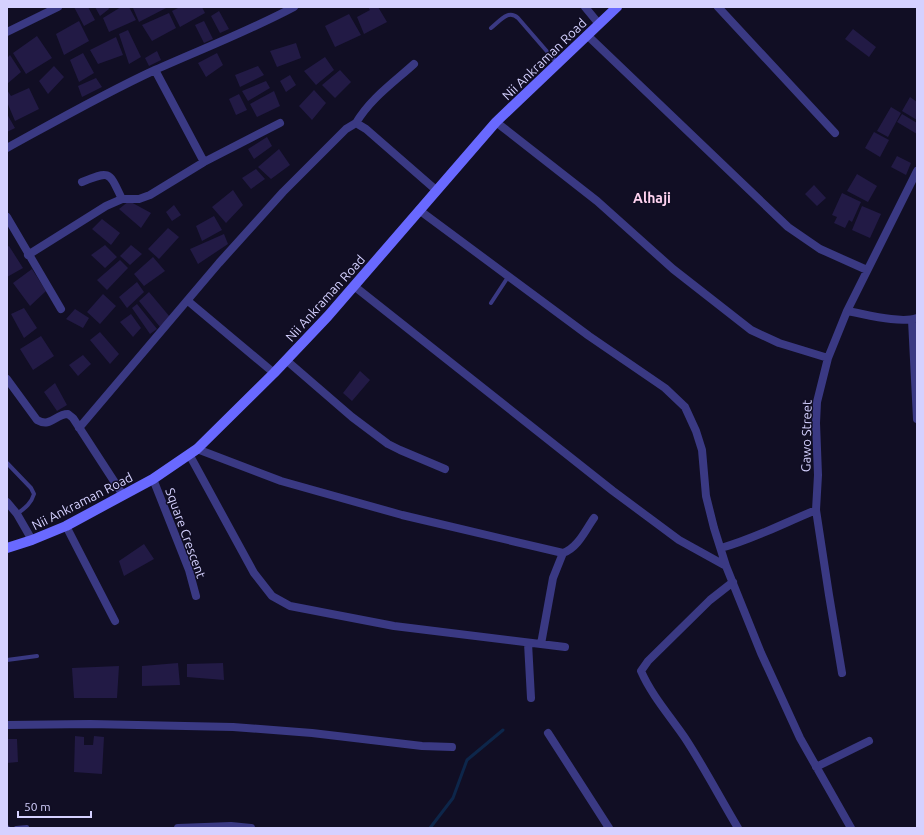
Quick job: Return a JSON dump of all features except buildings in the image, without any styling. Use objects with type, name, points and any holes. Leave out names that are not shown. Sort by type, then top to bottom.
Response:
[{"type":"street","points":[[7,32],[58,7]]},
{"type":"street","points":[[7,148],[73,111],[155,70],[263,23],[294,7]]},
{"type":"street","points":[[585,7],[599,24]]},
{"type":"street","name":"Nii Ankraman Road","points":[[7,548],[32,540],[66,526],[153,479],[193,451],[274,374],[354,286],[496,122],[617,7]]},
{"type":"street","points":[[718,7],[835,133]]},
{"type":"street","points":[[587,35],[788,227],[820,249],[867,270]]},
{"type":"street","points":[[79,428],[188,302],[219,263],[283,192],[346,130],[356,123],[372,101],[414,64]]},
{"type":"street","points":[[155,70],[204,162]]},
{"type":"street","points":[[496,122],[597,201],[673,269],[751,330],[779,343],[828,358]]},
{"type":"street","points":[[28,255],[106,206],[122,199],[144,198],[204,162],[280,123]]},
{"type":"street","points":[[356,123],[366,129],[436,190]]},
{"type":"street","name":"Gawo Street","points":[[842,673],[816,510],[818,475],[816,423],[817,402],[828,358],[847,311],[917,171]]},
{"type":"street","points":[[82,182],[101,174],[106,174],[112,179],[122,199]]},
{"type":"street","points":[[419,210],[589,336],[666,388],[685,407],[696,431],[702,450],[706,496],[726,566],[778,692],[800,738],[851,828]]},
{"type":"street","points":[[7,217],[61,309]]},
{"type":"street","points":[[354,286],[613,491],[679,540],[726,566]]},
{"type":"street","points":[[188,302],[274,374]]},
{"type":"street","points":[[847,311],[885,318],[914,319],[917,419]]},
{"type":"street","points":[[286,360],[352,417],[383,441],[400,450],[445,469]]},
{"type":"street","points":[[7,378],[37,420],[42,423],[48,423],[63,414],[68,414],[73,418],[123,495]]},
{"type":"street","points":[[193,451],[281,480],[386,511],[564,552],[568,551],[576,544],[594,518]]},
{"type":"street","points":[[193,451],[254,574],[272,596],[290,606],[394,626],[565,648]]},
{"type":"street","name":"Square Crescent","points":[[153,479],[188,570],[196,596]]},
{"type":"street","points":[[7,502],[17,514],[32,540]]},
{"type":"street","points":[[720,548],[753,538],[816,510]]},
{"type":"street","points":[[66,526],[115,621]]},
{"type":"street","points":[[541,644],[553,578],[564,552]]},
{"type":"street","points":[[733,582],[710,600],[648,661],[641,671],[659,702],[684,738],[738,828]]},
{"type":"street","points":[[528,643],[531,698]]},
{"type":"street","points":[[7,725],[90,724],[233,727],[312,733],[422,746],[452,747]]},
{"type":"street","points":[[548,733],[609,828]]},
{"type":"street","points":[[816,767],[869,741]]},
{"type":"street","points":[[178,828],[231,826],[251,828]]},
{"type":"lane","points":[[491,28],[508,15],[513,15],[518,18],[557,63]]},
{"type":"lane","points":[[491,303],[508,277]]},
{"type":"lane","points":[[7,463],[34,494],[28,506],[17,514]]},
{"type":"lane","points":[[7,660],[37,656]]},
{"type":"lane","points":[[16,828],[27,827]]},
{"type":"waterway","points":[[430,828],[453,798],[467,760],[503,730]]},
{"type":"district","name":"Alhaji","points":[[652,198]]}]
